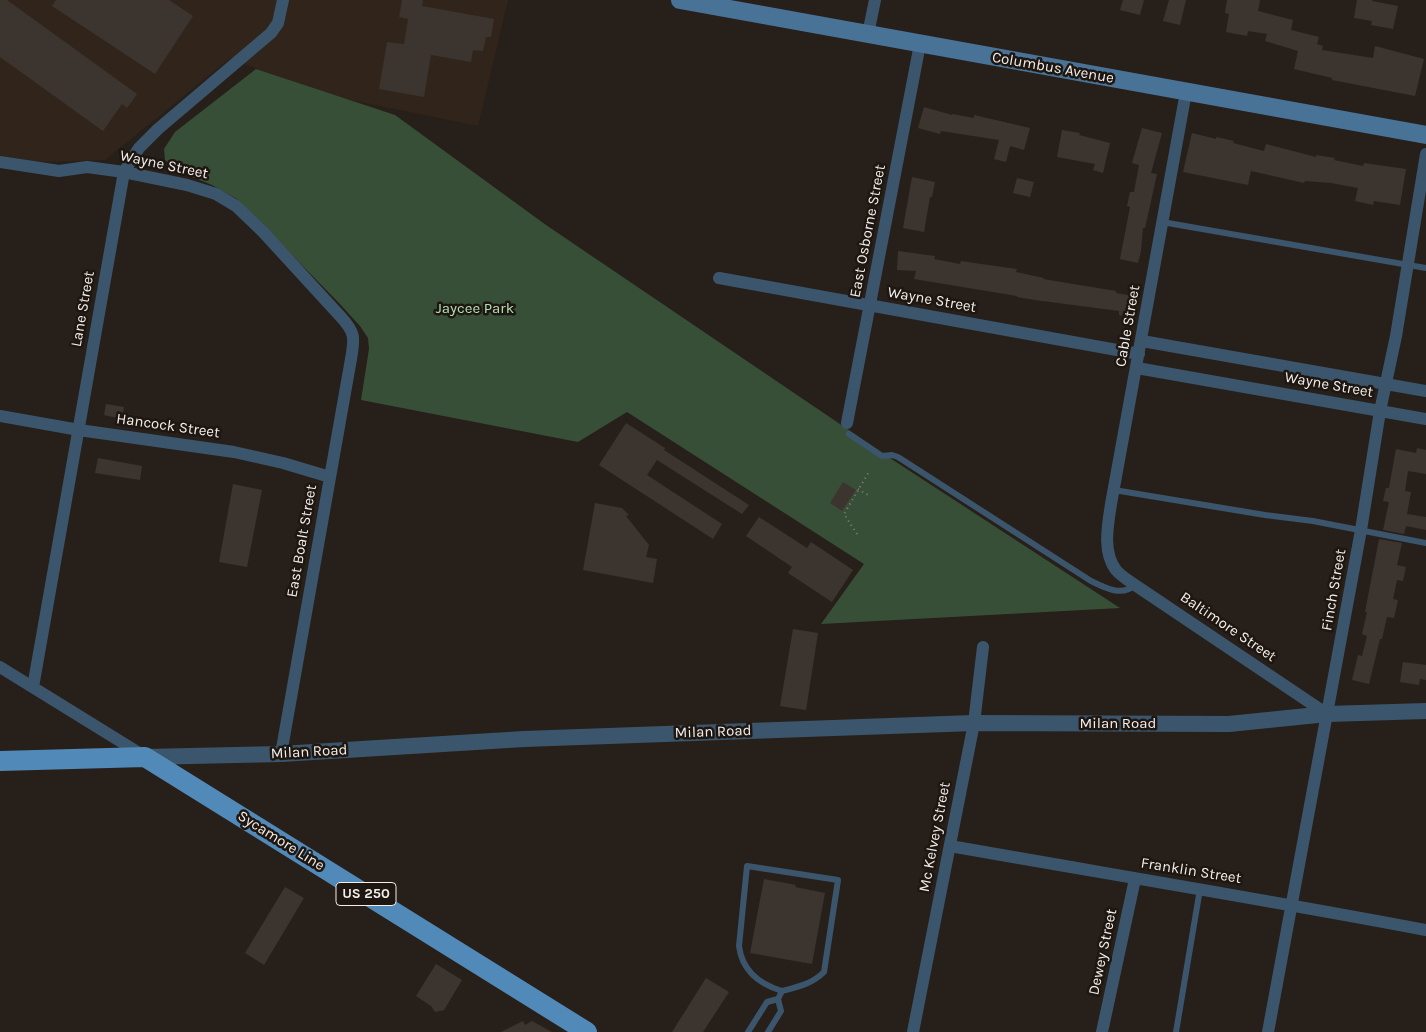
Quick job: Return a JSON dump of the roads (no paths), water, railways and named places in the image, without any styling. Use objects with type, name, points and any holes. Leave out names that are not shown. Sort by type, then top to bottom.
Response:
[{"type":"main road","name":"Columbus Avenue","points":[[680,0],[1426,135]]},
{"type":"main road","name":"Milan Road","points":[[0,761],[145,757]]},
{"type":"main road","name":"Sycamore Line","points":[[145,757],[587,1032]]},
{"type":"street","name":"Lane Street","points":[[33,688],[124,172],[134,154],[158,129],[273,30],[278,23],[283,0]]},
{"type":"street","points":[[868,34],[875,0]]},
{"type":"street","name":"East Osborne Street","points":[[848,429],[920,44]]},
{"type":"street","name":"Cable Street","points":[[1113,565],[1108,548],[1109,520],[1186,92]]},
{"type":"street","name":"Finch Street","points":[[1268,1032],[1361,530],[1380,411],[1426,154]]},
{"type":"street","name":"Wayne Street","points":[[0,162],[59,171],[87,167],[124,172],[199,188],[216,194],[228,201],[263,232],[344,320],[353,333]]},
{"type":"street","name":"Wayne Street","points":[[719,278],[1139,354]]},
{"type":"street","name":"East Boalt Street","points":[[281,754],[352,358],[353,333]]},
{"type":"street","name":"Wayne Street","points":[[1142,341],[1426,391]]},
{"type":"street","name":"Wayne Street","points":[[1137,368],[1426,419]]},
{"type":"street","name":"Hancock Street","points":[[0,416],[78,430],[234,452],[283,463],[330,477]]},
{"type":"street","name":"Baltimore Street","points":[[1113,565],[1120,574],[1134,585],[1327,714]]},
{"type":"street","name":"Mc Kelvey Street","points":[[913,1032],[974,723],[983,646]]},
{"type":"street","name":"Sycamore Line","points":[[0,667],[145,757]]},
{"type":"street","name":"Milan Road","points":[[145,757],[281,754],[524,739],[974,723],[1229,724],[1327,714],[1426,711]]},
{"type":"street","name":"Franklin Street","points":[[950,846],[1200,890],[1293,904],[1426,930]]},
{"type":"street","name":"Dewey Street","points":[[1102,1032],[1135,879]]},
{"type":"lane","points":[[1162,222],[1426,268]]},
{"type":"lane","points":[[848,429],[882,456],[892,455],[898,457],[1091,582],[1117,591],[1129,590],[1134,585]]},
{"type":"lane","points":[[1114,490],[1361,530],[1426,543]]},
{"type":"lane","points":[[747,866],[838,880],[824,972],[804,986],[782,991],[760,982],[750,973],[740,957],[739,946],[747,866]]},
{"type":"lane","points":[[1176,1032],[1200,890]]},
{"type":"lane","points":[[768,1032],[781,1011],[778,999],[782,991]]},
{"type":"lane","points":[[748,1032],[767,1002],[778,999]]},
{"type":"park label","name":"Jaycee Park","points":[[475,309]]}]
